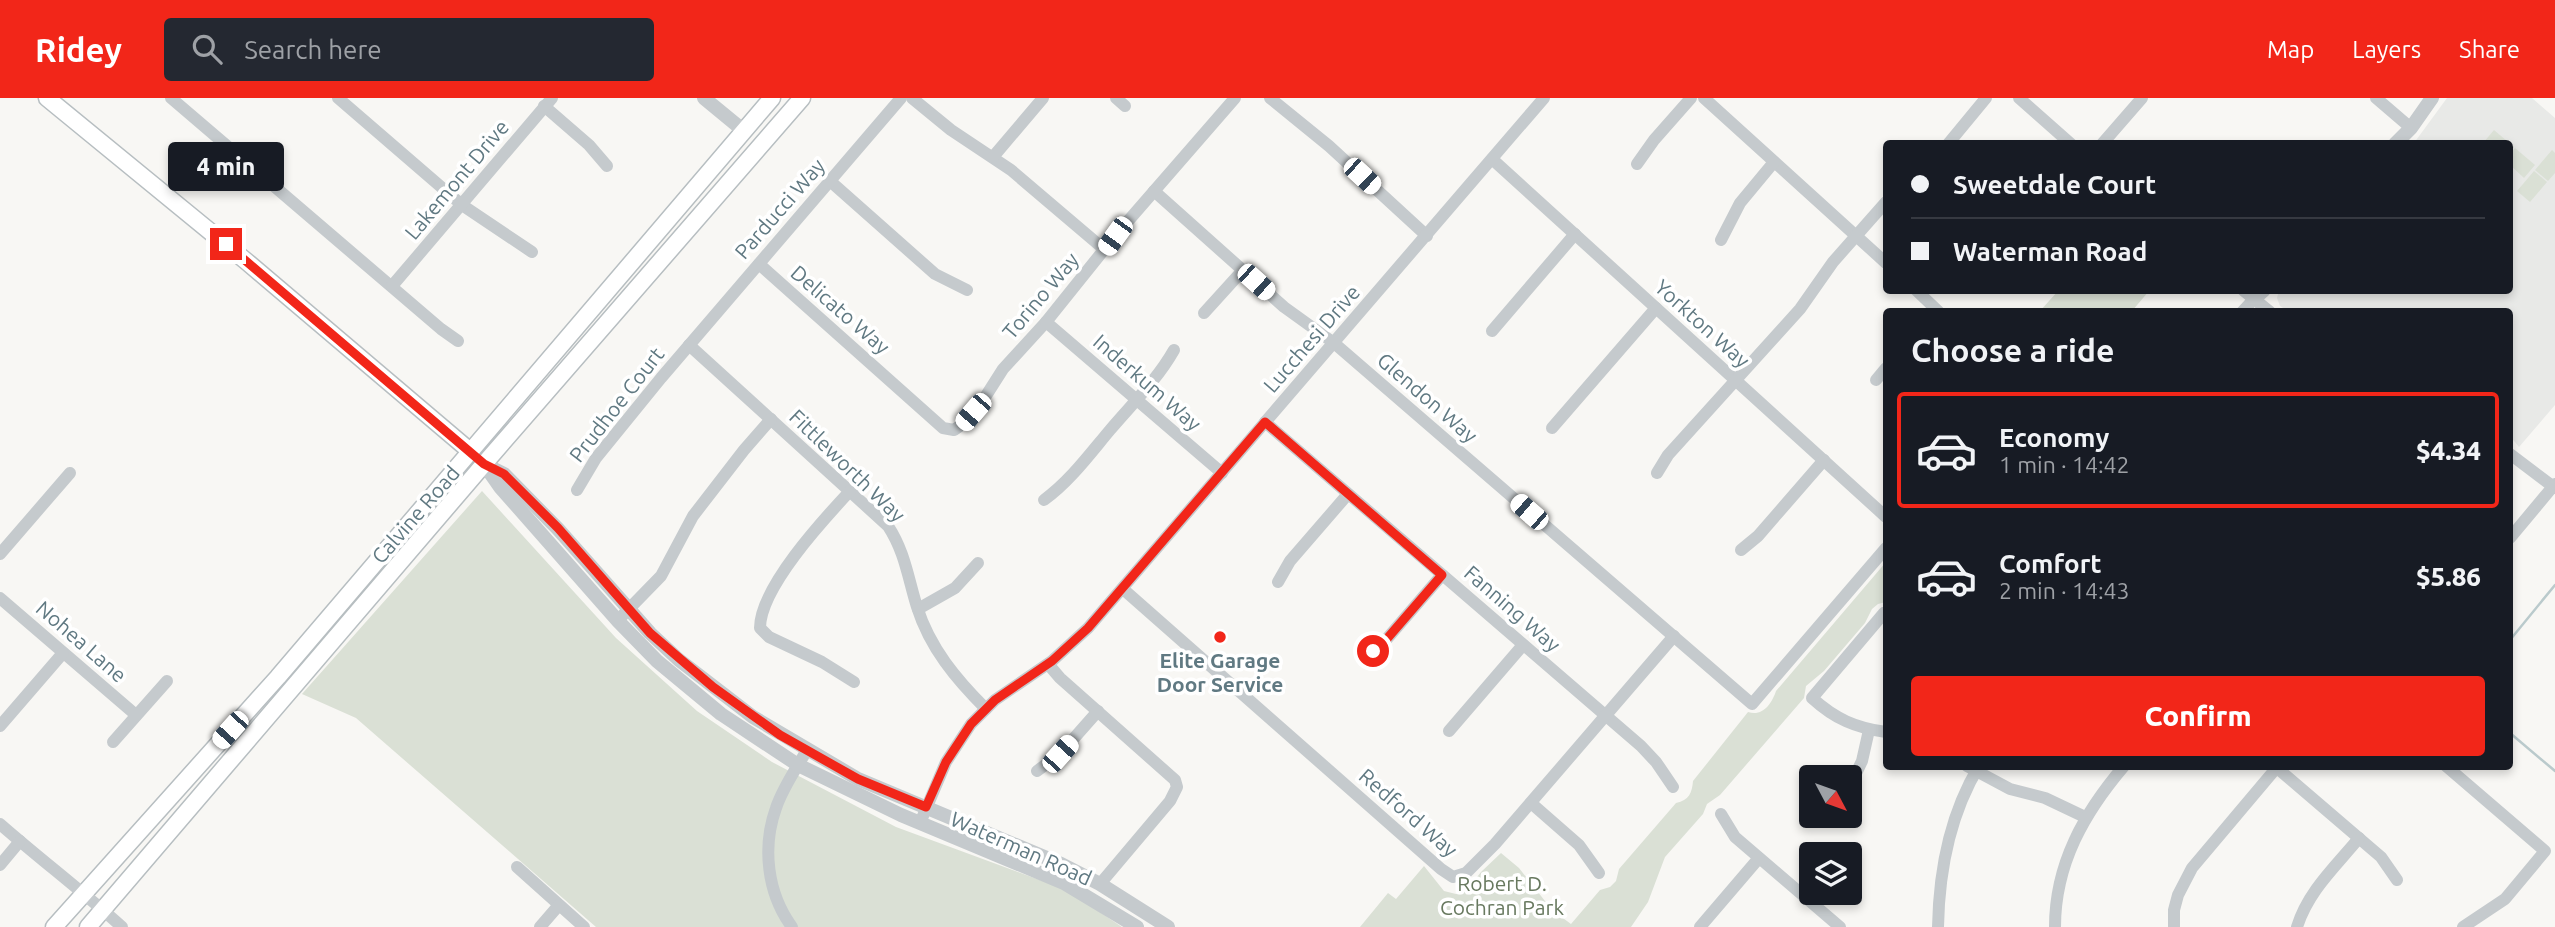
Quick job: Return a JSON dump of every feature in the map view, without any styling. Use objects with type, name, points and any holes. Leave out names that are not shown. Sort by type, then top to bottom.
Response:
[{"type":"main road","name":"Waterman Road","points":[[47,98],[246,261],[470,452]]},
{"type":"main road","name":"Calvine Road","points":[[54,927],[278,677],[772,98]]},
{"type":"main road","name":"Calvine Road","points":[[88,927],[484,464],[802,98]]},
{"type":"main road","points":[[674,246],[687,217],[745,147],[744,131]]},
{"type":"street","points":[[171,98],[441,330],[458,341]]},
{"type":"street","points":[[338,98],[462,205],[532,252]]},
{"type":"street","points":[[704,98],[744,131]]},
{"type":"street","name":"Parducci Way","points":[[689,345],[901,98]]},
{"type":"street","points":[[912,98],[951,130],[993,157],[1105,250]]},
{"type":"street","points":[[993,157],[1043,98]]},
{"type":"street","name":"Torino Way","points":[[896,384],[943,428],[954,430],[964,423],[982,402],[1003,369],[1235,98]]},
{"type":"street","points":[[1270,98],[1329,146],[1427,236]]},
{"type":"street","name":"Lucchesi Drive","points":[[920,823],[951,752],[986,709],[1010,688],[1048,664],[1088,628],[1544,98]]},
{"type":"street","points":[[1637,164],[1691,98]]},
{"type":"street","points":[[1704,98],[1883,260]]},
{"type":"street","points":[[1951,140],[1986,98]]},
{"type":"street","points":[[2019,98],[2066,140]]},
{"type":"street","points":[[2105,140],[2142,98]]},
{"type":"street","points":[[2376,98],[2411,128]]},
{"type":"street","points":[[2399,140],[2432,98]]},
{"type":"street","points":[[548,102],[607,166]]},
{"type":"street","name":"Lakemont Drive","points":[[392,286],[548,102]]},
{"type":"street","name":"Yorkton Way","points":[[1492,159],[1883,514]]},
{"type":"street","points":[[1721,240],[1740,203],[1774,162]]},
{"type":"street","points":[[830,181],[935,274],[967,290]]},
{"type":"street","name":"Glendon Way","points":[[1154,191],[1284,307],[1334,343],[1674,636]]},
{"type":"street","points":[[1657,473],[1668,455],[1810,297],[1833,262],[1883,205]]},
{"type":"street","points":[[1492,331],[1575,234]]},
{"type":"street","name":"Delicato Way","points":[[759,264],[896,384]]},
{"type":"street","points":[[1204,313],[1242,270]]},
{"type":"street","points":[[1920,294],[1936,308]]},
{"type":"street","points":[[2255,294],[2267,308]]},
{"type":"street","points":[[1552,428],[1656,308]]},
{"type":"street","name":"Inderkum Way","points":[[1046,322],[1222,473]]},
{"type":"street","name":"Fittleworth Way","points":[[689,345],[879,517],[895,537],[908,567],[918,609],[929,635],[948,667],[986,709]]},
{"type":"street","name":"Prudhoe Court","points":[[577,490],[596,458],[689,345]]},
{"type":"street","points":[[1044,500],[1060,488],[1165,366],[1174,350]]},
{"type":"street","points":[[1876,380],[1883,372]]},
{"type":"street","points":[[618,621],[661,576],[693,516],[771,419]]},
{"type":"street","name":"Fanning Way","points":[[1265,422],[1606,716],[1656,762],[1673,787]]},
{"type":"street","name":"Waterman Road","points":[[470,452],[484,464],[504,474],[558,528],[650,633],[696,674],[753,717],[858,779],[1024,847],[1100,884],[1168,927]]},
{"type":"street","points":[[2513,456],[2554,486],[2513,534]]},
{"type":"street","points":[[1741,550],[1759,536],[1824,460]]},
{"type":"street","name":"Waterman Road","points":[[484,464],[500,487],[618,621],[657,661],[721,714],[798,765],[920,823],[1064,883],[1137,927]]},
{"type":"street","points":[[0,554],[70,473]]},
{"type":"street","points":[[850,491],[780,577],[760,617],[760,628],[769,638],[822,662],[854,682]]},
{"type":"street","points":[[1279,582],[1290,561],[1348,494]]},
{"type":"street","points":[[1674,636],[1752,704],[1883,551]]},
{"type":"street","points":[[918,609],[956,588],[978,563]]},
{"type":"street","points":[[1363,657],[1385,641],[1442,575]]},
{"type":"street","name":"Redford Way","points":[[1123,589],[1453,877],[1466,873],[1495,844],[1674,636]]},
{"type":"street","name":"Nohea Lane","points":[[0,598],[136,715]]},
{"type":"street","points":[[1883,614],[1812,698],[1844,722],[1883,732]]},
{"type":"street","points":[[1449,731],[1523,645]]},
{"type":"street","points":[[0,726],[63,653]]},
{"type":"street","points":[[1048,664],[1060,678],[1172,775],[1177,787],[1170,801],[1100,884]]},
{"type":"street","points":[[113,742],[167,681]]},
{"type":"street","points":[[1037,771],[1060,754],[1098,711]]},
{"type":"street","points":[[1860,765],[1869,730]]},
{"type":"street","points":[[792,927],[775,892],[770,873],[769,840],[776,808],[807,750]]},
{"type":"street","points":[[1938,927],[1938,905],[1946,853],[1973,770]]},
{"type":"street","points":[[1977,770],[2010,789],[2060,803],[2085,817]]},
{"type":"street","points":[[2055,927],[2061,877],[2067,855],[2085,817],[2121,770]]},
{"type":"street","points":[[2174,927],[2174,910],[2178,895],[2192,868],[2275,770]]},
{"type":"street","points":[[2281,770],[2381,857],[2396,880]]},
{"type":"street","points":[[2451,770],[2545,851],[2505,899],[2493,910],[2463,927]]},
{"type":"street","points":[[1531,803],[1579,845],[1599,873]]},
{"type":"street","points":[[1721,814],[1735,837],[1840,927]]},
{"type":"street","points":[[0,824],[66,880],[85,892],[122,927]]},
{"type":"street","points":[[2297,927],[2313,892],[2359,838]]},
{"type":"street","points":[[0,864],[20,842]]},
{"type":"street","points":[[1700,927],[1759,858]]},
{"type":"street","points":[[517,867],[584,927]]},
{"type":"street","points":[[540,927],[559,905]]},
{"type":"shaded area","points":[[2447,98],[2532,98],[2555,118],[2555,405],[2519,447],[2513,440],[2513,308],[2283,308],[2277,298],[2278,294],[2513,294],[2513,140],[2416,140]]},
{"type":"green space","points":[[2494,130],[2506,140],[2486,140]]},
{"type":"green space","points":[[2515,148],[2535,165],[2524,178],[2513,168]]},
{"type":"green space","points":[[2552,150],[2555,153],[2555,173],[2548,181],[2535,170]]},
{"type":"green space","points":[[2534,171],[2547,182],[2530,202],[2517,191]]},
{"type":"green space","points":[[2055,294],[2146,294],[2135,308],[2043,308]]},
{"type":"green space","points":[[482,491],[616,638],[697,711],[772,762],[896,827],[1067,890],[1122,927],[596,927],[356,718],[302,694]]},
{"type":"green space","name":"Robert D. Cochran Park","points":[[1883,566],[1883,603],[1872,609],[1865,623],[1824,671],[1806,686],[1804,698],[1720,795],[1707,804],[1703,814],[1665,857],[1648,902],[1631,927],[1360,927],[1388,893],[1396,899],[1424,866],[1444,891],[1456,894],[1468,889],[1501,853],[1519,868],[1552,910],[1571,924],[1600,890],[1610,887],[1616,881],[1619,869],[1676,803],[1689,795],[1693,781],[1748,712],[1758,713],[1766,708],[1776,691]]},
{"type":"waterway","points":[[2513,636],[2555,585]]},
{"type":"waterway","points":[[2513,736],[2555,771]]},
{"type":"place","name":"Elite Garage Door Service","points":[[1220,637]]},
{"type":"route","points":[[226,244],[484,464],[504,474],[558,528],[650,633],[679,660],[780,735],[858,779],[926,807],[946,762],[971,724],[995,700],[1052,661],[1088,628],[1265,422],[1442,575],[1385,641],[1373,651]]}]
